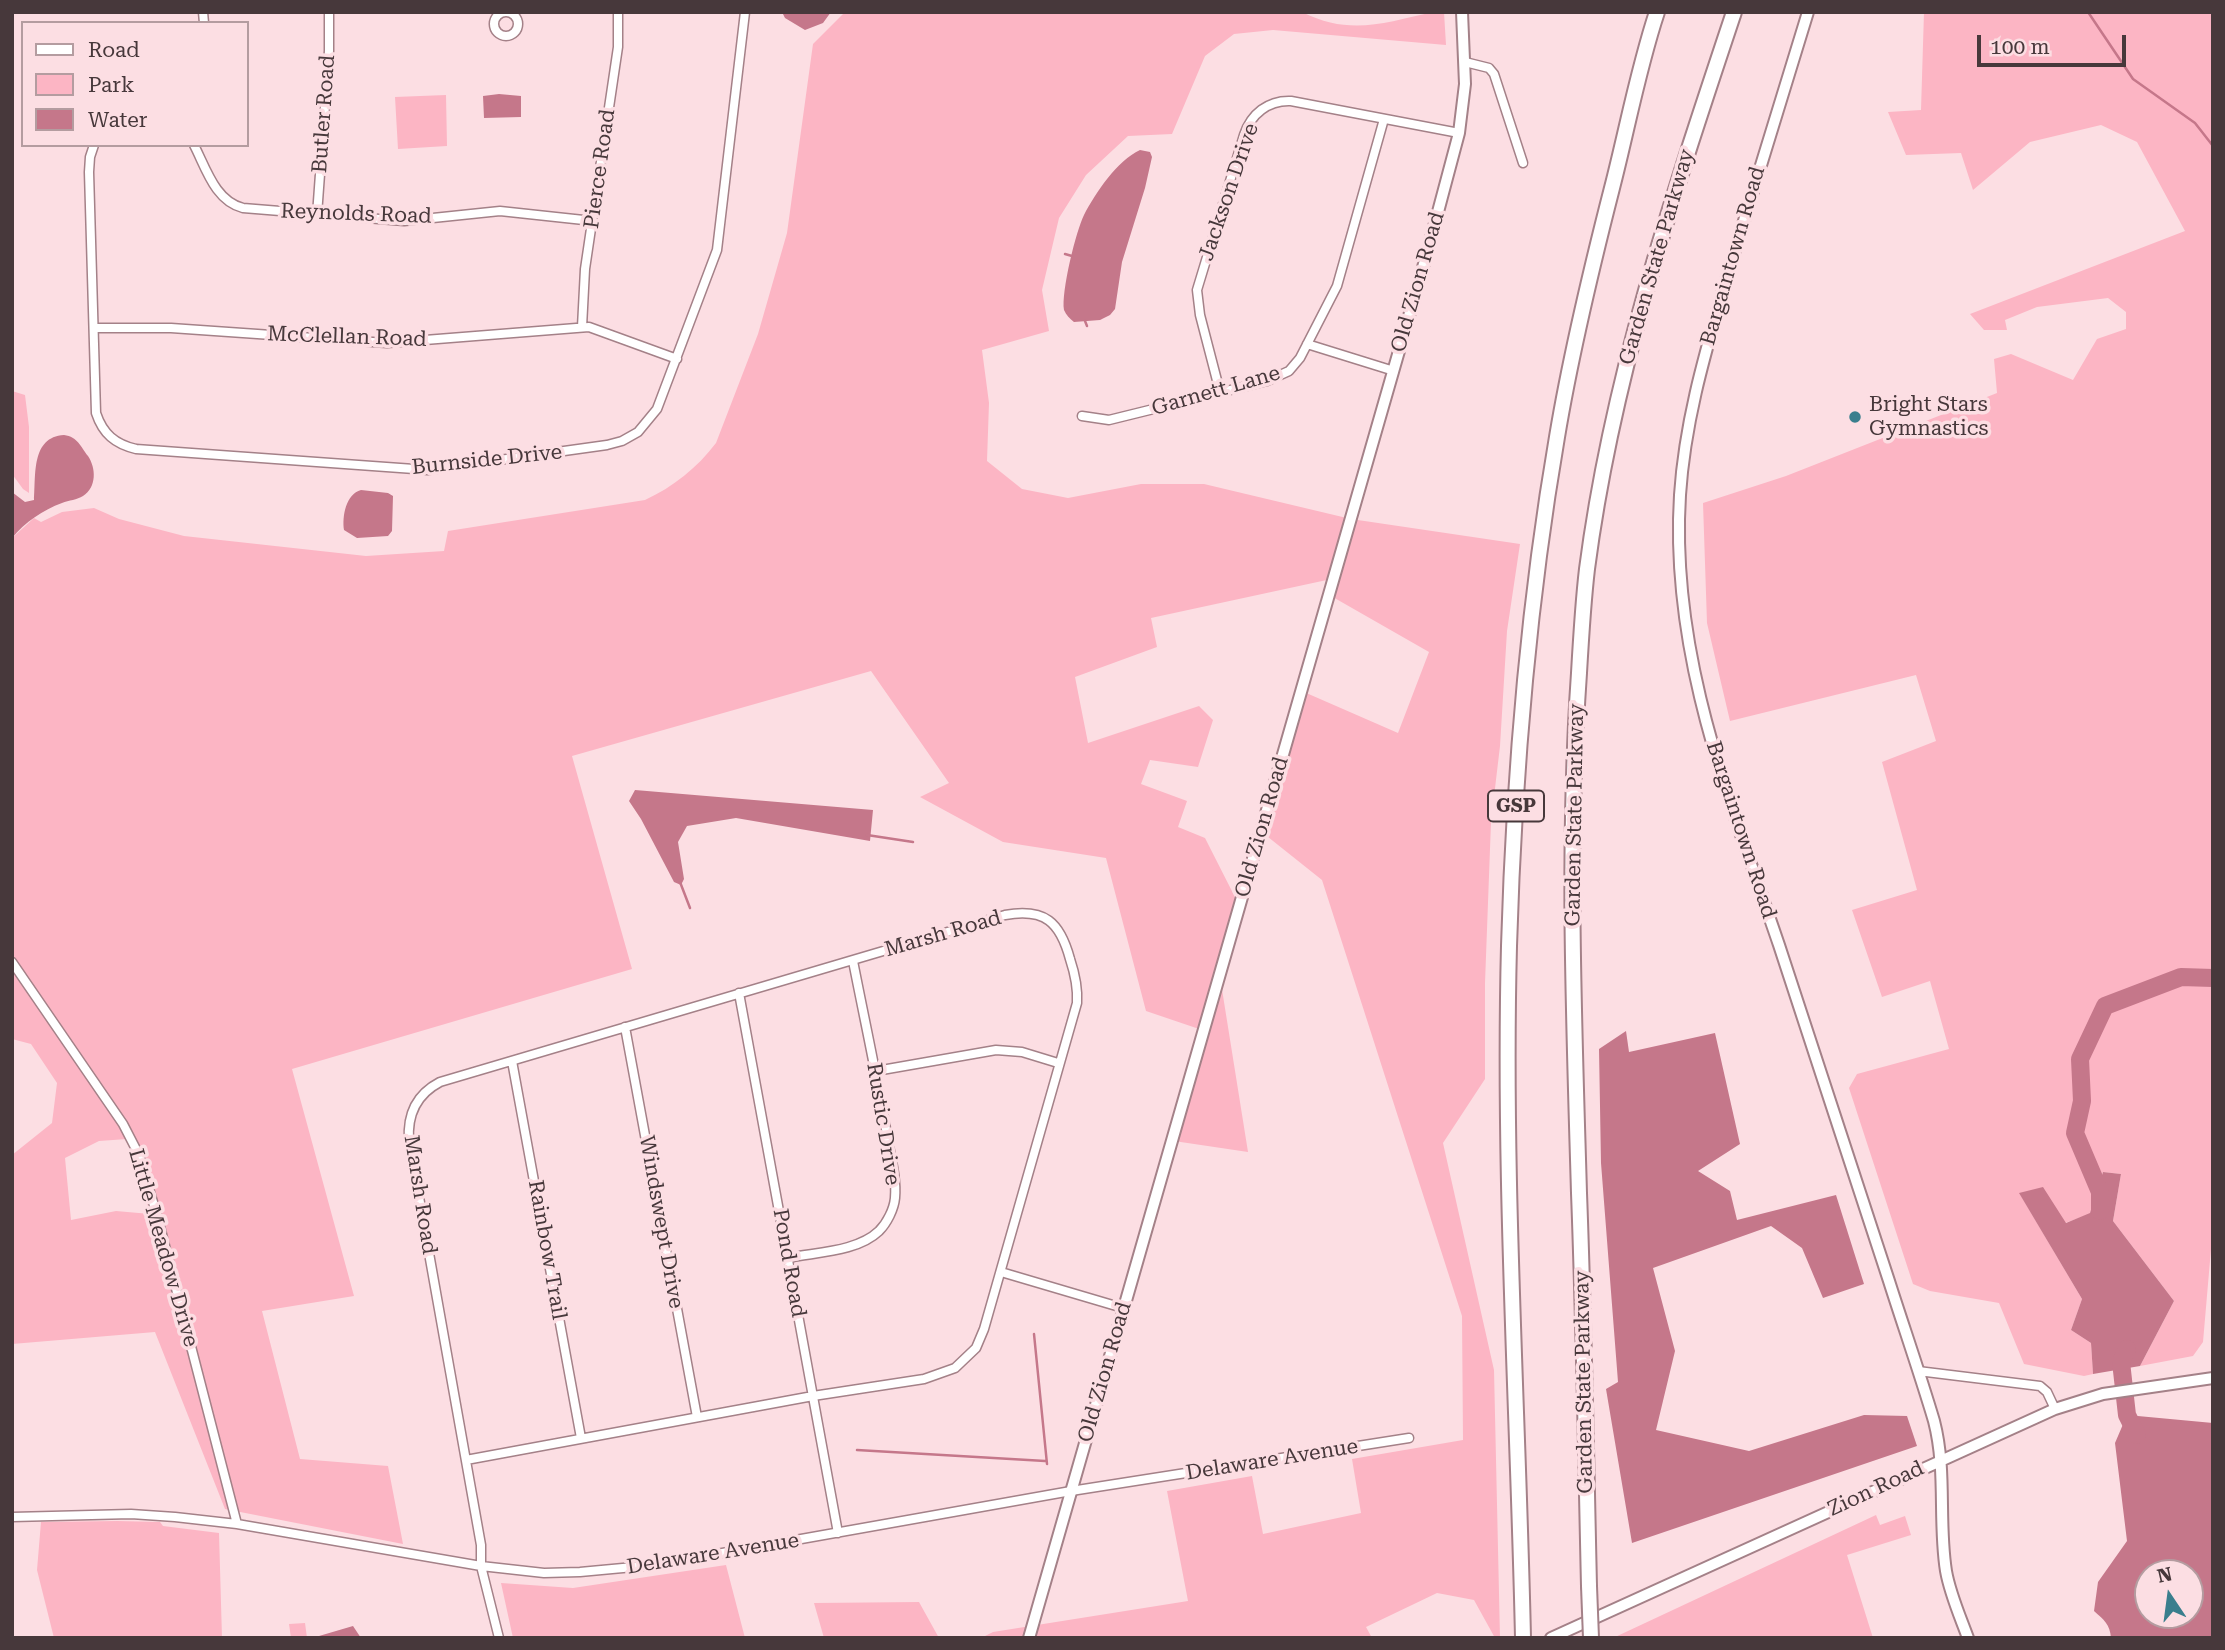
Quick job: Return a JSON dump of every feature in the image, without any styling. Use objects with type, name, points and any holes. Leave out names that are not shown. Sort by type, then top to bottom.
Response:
[{"type":"highway","name":"GSP","points":[[1523,1638],[1507,1072],[1513,841],[1522,722],[1541,538],[1562,410],[1605,215],[1657,12]]},
{"type":"highway","name":"Garden State Parkway","points":[[1591,1638],[1574,1069],[1571,869],[1573,753],[1585,596],[1609,438],[1633,336],[1661,235],[1734,12]]},
{"type":"street","name":"Butler Road","points":[[317,215],[330,12]]},
{"type":"street","name":"Pierce Road","points":[[582,327],[585,269],[615,67],[618,12]]},
{"type":"street","name":"Burnside Drive","points":[[93,147],[89,172],[96,413],[100,425],[109,437],[122,445],[136,449],[409,470],[449,468],[596,447],[622,441],[638,432],[654,413],[717,250],[744,12]]},
{"type":"street","name":"Old Zion Road","points":[[1029,1638],[1460,133],[1465,84],[1462,12]]},
{"type":"street","name":"Bargaintown Road","points":[[1808,12],[1756,177],[1693,399],[1681,485],[1680,580],[1690,657],[1710,737],[1934,1421],[1941,1459],[1946,1571],[1968,1638]]},
{"type":"street","points":[[1465,62],[1489,68],[1494,74],[1523,163]]},
{"type":"street","name":"Jackson Drive","points":[[1220,392],[1200,315],[1197,290],[1250,121],[1267,106],[1286,100],[1460,133]]},
{"type":"street","name":"Garnett Lane","points":[[1082,416],[1109,420],[1284,374],[1300,358],[1342,274],[1384,119]]},
{"type":"street","name":"Reynolds Road","points":[[195,147],[218,191],[235,206],[251,210],[404,221],[511,211],[593,221]]},
{"type":"street","name":"McClellan Road","points":[[94,328],[171,328],[387,343],[582,327],[597,329],[677,359]]},
{"type":"street","points":[[1307,344],[1394,371]]},
{"type":"street","name":"Marsh Road","points":[[466,1460],[813,1396],[924,1379],[955,1368],[976,1348],[1001,1272],[1077,1003],[1077,985],[1061,932],[1044,917],[1031,913],[1005,915],[440,1082],[421,1095],[410,1118],[408,1130],[411,1153],[481,1545],[481,1566],[499,1638]]},
{"type":"street","name":"Rustic Drive","points":[[788,1258],[868,1240],[880,1230],[889,1217],[895,1199],[876,1071],[853,961]]},
{"type":"street","name":"Little Meadow Drive","points":[[12,962],[123,1124],[139,1155],[237,1524]]},
{"type":"street","name":"Pond Road","points":[[738,993],[838,1533]]},
{"type":"street","name":"Windswept Drive","points":[[625,1027],[697,1417]]},
{"type":"street","points":[[876,1071],[996,1050],[1022,1052],[1058,1063]]},
{"type":"street","name":"Rainbow Trail","points":[[512,1061],[581,1438]]},
{"type":"street","points":[[1001,1272],[1123,1308]]},
{"type":"street","points":[[1918,1371],[2040,1386],[2047,1392],[2054,1409]]},
{"type":"street","name":"Zion Road","points":[[1551,1638],[2054,1409],[2114,1392],[2213,1378]]},
{"type":"street","name":"Delaware Avenue","points":[[12,1517],[138,1514],[237,1524],[481,1566],[544,1573],[620,1570],[1071,1491],[1409,1438]]},
{"type":"green space","points":[[845,12],[1302,12],[1336,24],[1367,25],[1444,12],[1446,45],[1273,30],[1234,34],[1205,56],[1172,134],[1128,136],[1086,175],[1059,218],[1042,290],[1049,331],[982,350],[989,403],[987,461],[1022,489],[1068,498],[1141,484],[1204,484],[1351,519],[1520,544],[1507,631],[1500,746],[1491,822],[1485,983],[1485,1079],[1443,1143],[1494,1370],[1500,1638],[1495,1638],[1474,1600],[1437,1593],[1366,1627],[1372,1638],[981,1638],[993,1632],[1188,1601],[1167,1491],[1252,1476],[1263,1534],[1361,1513],[1352,1459],[1463,1440],[1462,1316],[1322,880],[1263,833],[1304,692],[1398,733],[1429,652],[1331,596],[1336,578],[1151,618],[1157,647],[1075,677],[1088,743],[1199,706],[1213,720],[1198,767],[1150,760],[1141,784],[1187,801],[1178,827],[1205,838],[1240,907],[1220,977],[1248,1152],[1174,1141],[1205,1031],[1146,1011],[1106,858],[1003,842],[920,797],[949,783],[871,671],[572,756],[632,969],[292,1069],[354,1296],[262,1311],[300,1459],[388,1466],[403,1544],[225,1509],[155,1332],[12,1344],[12,1155],[52,1123],[57,1083],[31,1044],[12,1039],[12,538],[34,518],[41,522],[62,512],[94,508],[119,519],[184,536],[366,556],[444,551],[448,531],[645,500],[665,489],[693,469],[716,443],[758,334],[787,233],[813,44]],"holes":[[[127,1139],[150,1214],[116,1211],[71,1220],[65,1158],[99,1141]]]},
{"type":"green space","points":[[1924,12],[2213,12],[2213,1226],[2203,1342],[2193,1356],[2140,1366],[2174,1301],[2113,1221],[2121,1174],[2103,1172],[2090,1214],[2065,1223],[2020,1194],[2082,1299],[2071,1330],[2091,1343],[2093,1374],[2084,1376],[2024,1364],[1999,1303],[1930,1291],[1913,1284],[1849,1088],[1857,1074],[1949,1049],[1930,981],[1882,997],[1852,910],[1917,890],[1882,762],[1936,741],[1916,675],[1730,721],[1707,623],[1703,503],[1786,476],[1997,393],[1994,359],[2011,354],[2073,380],[2097,339],[2126,329],[2126,312],[2108,298],[2037,307],[2005,320],[2007,330],[1984,330],[1970,314],[2185,231],[2137,142],[2101,125],[2030,142],[1973,190],[1961,153],[1906,155],[1888,112],[1921,110]]},
{"type":"green space","points":[[446,95],[447,146],[398,149],[395,97]]},
{"type":"green space","points":[[12,391],[25,395],[29,427],[29,493],[12,474]]},
{"type":"green space","points":[[1876,1515],[1880,1525],[1905,1516],[1911,1535],[1847,1555],[1873,1638],[1613,1638]]},
{"type":"green space","points":[[41,1522],[160,1522],[163,1526],[219,1533],[222,1638],[54,1638],[37,1570]]},
{"type":"green space","points":[[726,1565],[745,1638],[513,1638],[501,1583],[573,1588]]},
{"type":"green space","points":[[919,1602],[939,1638],[824,1638],[814,1603]]},
{"type":"green space","points":[[305,1623],[307,1638],[291,1638],[289,1624]]},
{"type":"water","points":[[782,12],[831,12],[823,23],[805,30],[785,18]]},
{"type":"water","points":[[483,96],[521,96],[521,117],[484,118]]},
{"type":"water","points":[[1140,150],[1150,152],[1152,157],[1122,262],[1115,309],[1100,320],[1074,322],[1064,310],[1064,301],[1070,262],[1081,223],[1108,178],[1131,155]]},
{"type":"water","points":[[64,435],[76,440],[91,461],[94,477],[91,488],[81,497],[41,513],[12,538],[12,492],[25,502],[34,500],[37,459],[41,450],[53,437]]},
{"type":"water","points":[[361,490],[393,496],[392,531],[388,536],[357,538],[344,530],[346,506],[352,496]]},
{"type":"water","points":[[635,790],[873,810],[870,841],[736,818],[687,826],[678,842],[684,879],[681,885],[674,882],[629,801]]},
{"type":"water","points":[[1626,1031],[1629,1052],[1715,1033],[1740,1144],[1698,1171],[1730,1191],[1737,1220],[1836,1195],[1864,1284],[1823,1298],[1802,1248],[1771,1226],[1653,1268],[1675,1351],[1656,1430],[1749,1451],[1864,1415],[1907,1416],[1917,1446],[1632,1543],[1606,1389],[1618,1382],[1601,1163],[1599,1049]]},
{"type":"water","points":[[2103,1172],[2121,1174],[2113,1221],[2174,1301],[2140,1366],[2093,1374],[2091,1343],[2071,1330],[2082,1299],[2019,1193],[2043,1187],[2066,1223],[2090,1213]]},
{"type":"water","points":[[2127,1415],[2213,1423],[2213,1638],[2111,1638],[2108,1626],[2094,1611],[2098,1582],[2127,1541],[2115,1443]]},
{"type":"water","points":[[353,1626],[361,1638],[319,1638],[319,1636]]},
{"type":"waterway","points":[[2088,12],[2133,79],[2195,123],[2213,146]]},
{"type":"waterway","points":[[1065,254],[1072,256]]},
{"type":"waterway","points":[[1085,321],[1087,326]]},
{"type":"waterway","points":[[867,835],[913,842]]},
{"type":"waterway","points":[[680,882],[690,908]]},
{"type":"waterway","points":[[2100,1211],[2100,1192],[2075,1133],[2082,1101],[2080,1059],[2105,1006],[2181,977],[2213,978]]},
{"type":"waterway","points":[[1034,1334],[1047,1464]]},
{"type":"waterway","points":[[2127,1349],[2121,1362],[2127,1415],[2137,1435]]},
{"type":"waterway","points":[[857,1450],[1045,1461]]},
{"type":"place","name":"Bright Stars Gymnastics","points":[[1855,417]]}]
